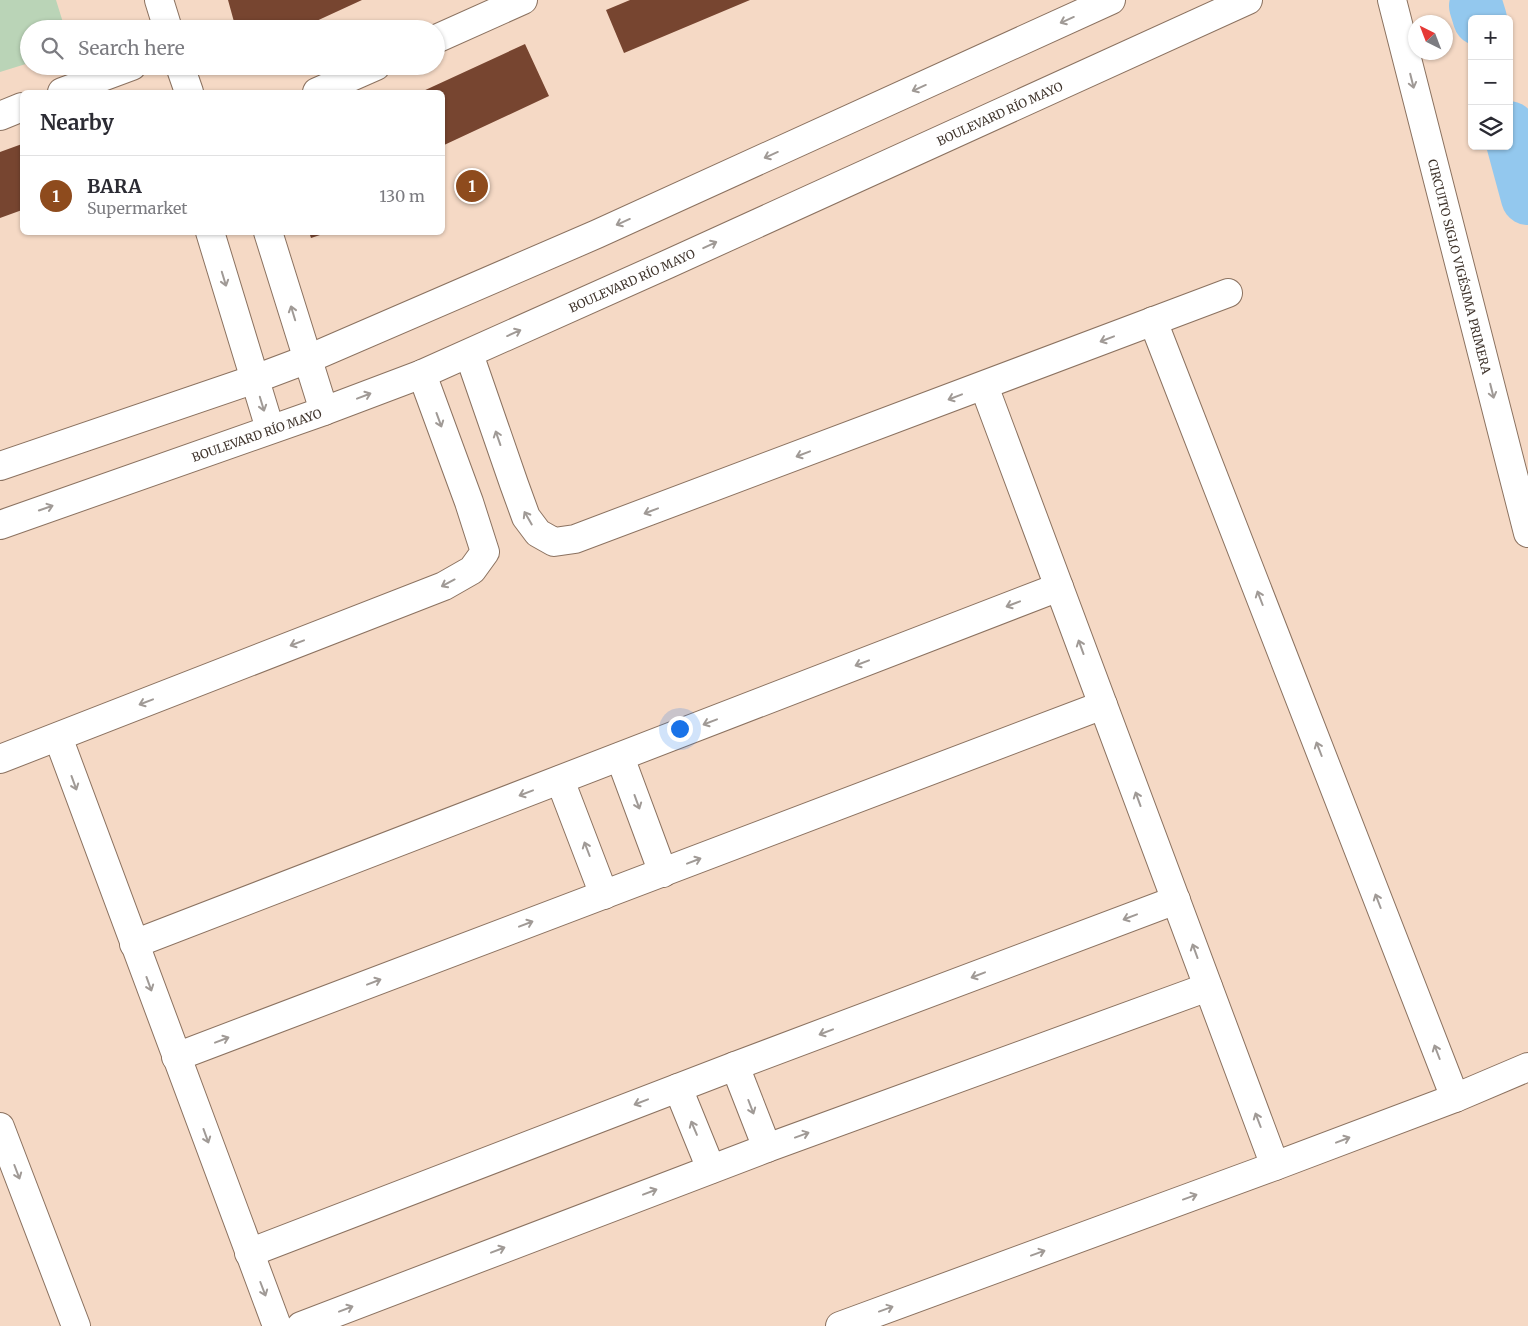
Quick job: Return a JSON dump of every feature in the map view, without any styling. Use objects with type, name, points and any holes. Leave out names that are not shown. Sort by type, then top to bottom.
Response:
[{"type":"street","points":[[159,0],[165,20]]},
{"type":"street","points":[[445,35],[524,0]]},
{"type":"street","points":[[0,466],[308,359],[597,234],[1111,0]]},
{"type":"street","name":"BOULEVARD RÍO MAYO","points":[[0,525],[324,411],[422,374],[1248,0]]},
{"type":"street","name":"CIRCUITO SIGLO VIGÉSIMA PRIMERA","points":[[1392,0],[1528,533]]},
{"type":"street","points":[[67,90],[108,75]]},
{"type":"street","points":[[183,75],[188,90]]},
{"type":"street","points":[[322,90],[356,75]]},
{"type":"street","points":[[0,116],[20,108]]},
{"type":"street","points":[[211,235],[270,430]]},
{"type":"street","points":[[269,235],[324,411]]},
{"type":"street","points":[[469,354],[526,517],[538,533],[554,542],[575,539],[1228,293]]},
{"type":"street","points":[[1153,321],[1454,1098]]},
{"type":"street","points":[[0,760],[444,586],[472,570],[485,552],[469,502],[422,374]]},
{"type":"street","points":[[984,386],[1275,1166]]},
{"type":"street","points":[[134,944],[1059,587]]},
{"type":"street","points":[[176,1057],[1103,706]]},
{"type":"street","points":[[58,737],[277,1326]]},
{"type":"street","points":[[620,757],[663,872]]},
{"type":"street","points":[[560,780],[604,894]]},
{"type":"street","points":[[249,1253],[678,1088],[1176,900]]},
{"type":"street","points":[[301,1326],[767,1148],[1208,987]]},
{"type":"street","points":[[736,1066],[767,1148]]},
{"type":"street","points":[[840,1326],[1275,1166],[1454,1098],[1528,1067]]},
{"type":"street","points":[[678,1088],[711,1169]]},
{"type":"street","points":[[0,1127],[76,1326]]},
{"type":"green space","points":[[0,0],[56,0],[62,20],[20,20],[20,66],[0,72]]},
{"type":"building","points":[[228,0],[362,0],[319,20],[234,20]]},
{"type":"building","points":[[630,0],[750,0],[624,53],[606,10]]},
{"type":"building","points":[[525,44],[549,96],[445,145],[445,90],[425,90]]},
{"type":"building","points":[[20,145],[20,211],[0,218],[0,152]]},
{"type":"waterway","points":[[1476,6],[1479,15]]},
{"type":"waterway","points":[[1513,143],[1528,198]]},
{"type":"place","name":"BARA","points":[[472,186]]}]
